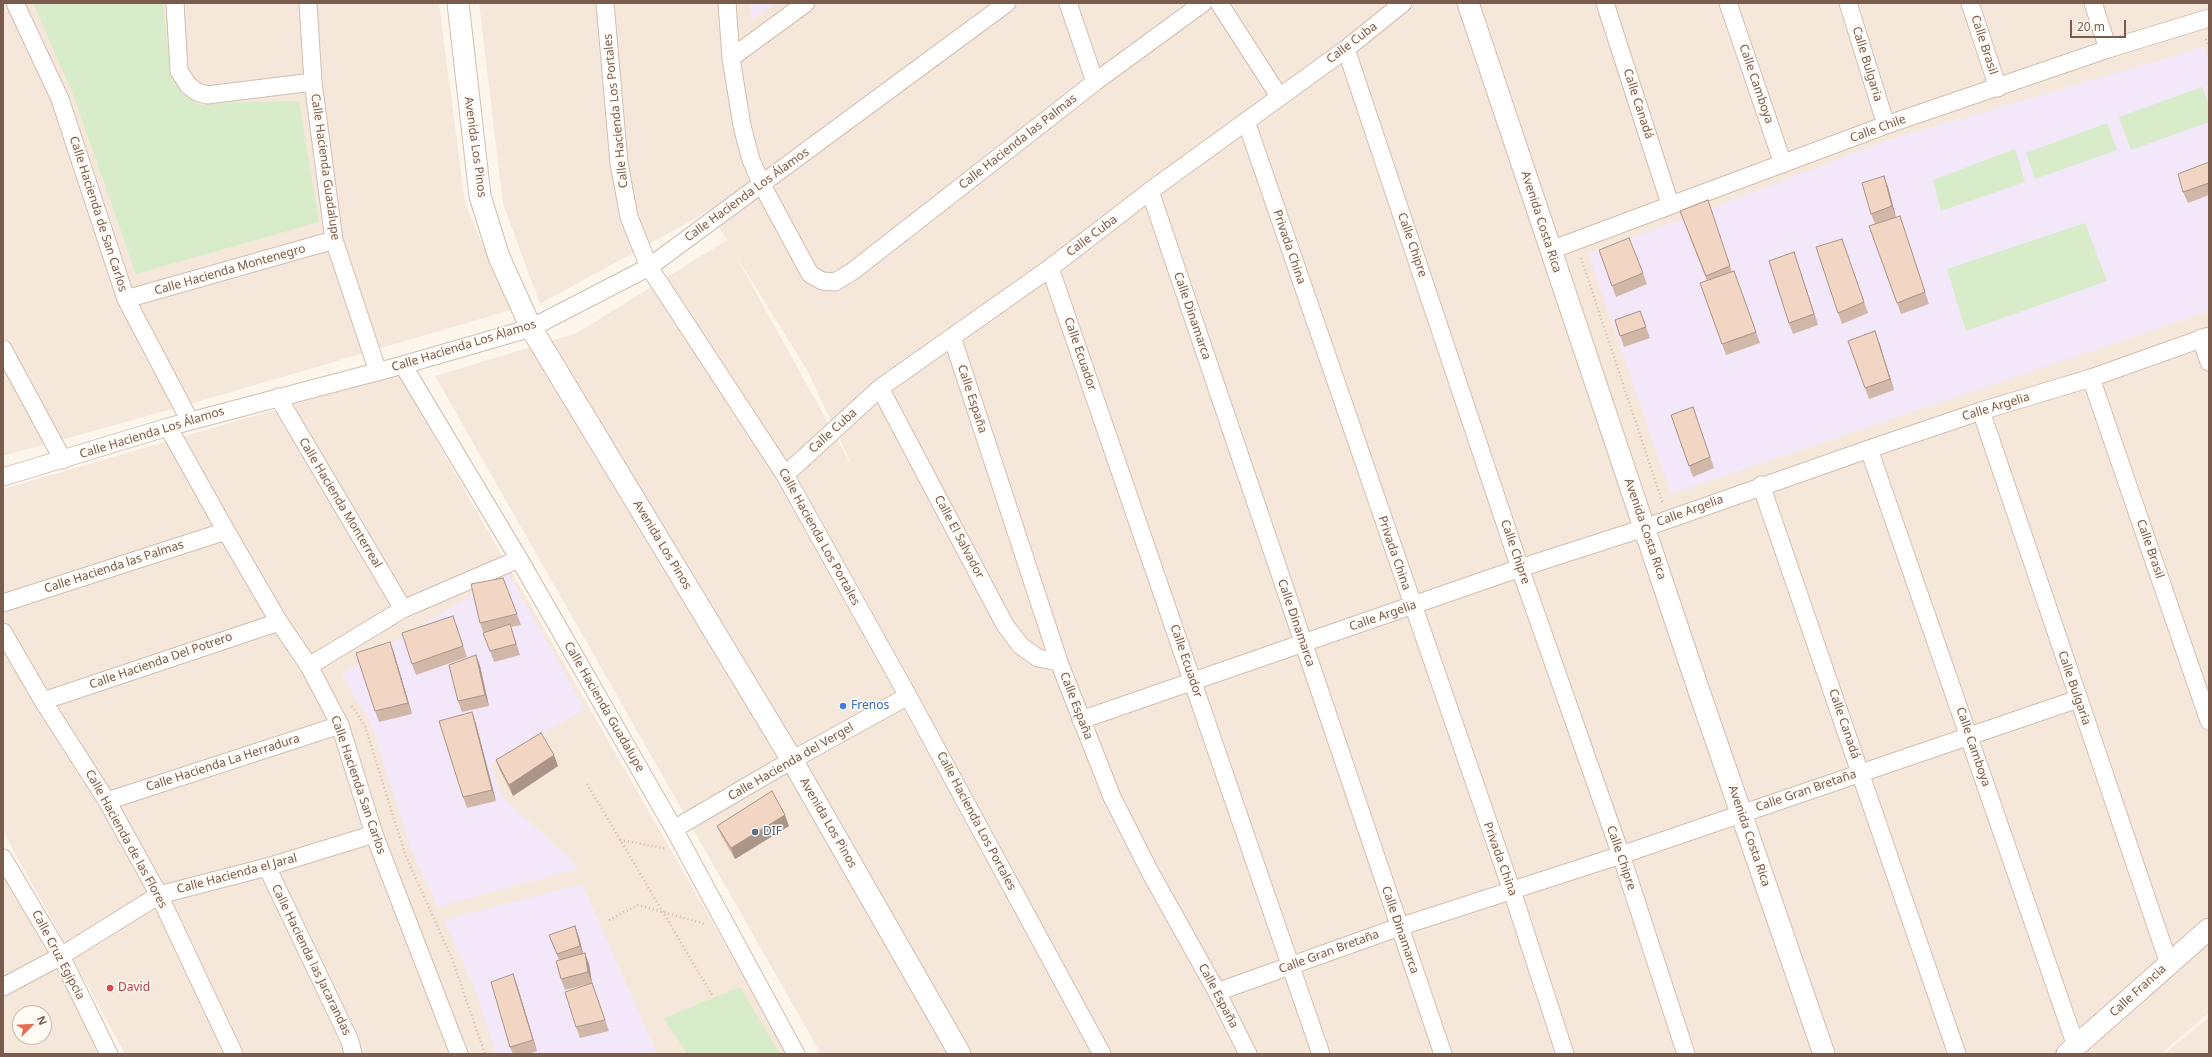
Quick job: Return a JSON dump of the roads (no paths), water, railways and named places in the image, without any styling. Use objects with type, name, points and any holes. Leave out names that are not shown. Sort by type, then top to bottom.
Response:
[{"type":"street","name":"Calle Hacienda de San Carlos","points":[[15,3],[60,99],[126,299],[190,421]]},
{"type":"street","points":[[175,3],[179,71],[188,85],[196,92],[208,95],[313,82]]},
{"type":"street","name":"Calle Hacienda Guadalupe","points":[[308,3],[313,82],[334,240],[378,372]]},
{"type":"street","name":"Avenida Los Pinos","points":[[458,3],[480,196],[499,257],[531,328],[792,760],[960,1054]]},
{"type":"street","name":"Calle Hacienda Los Portales","points":[[605,3],[619,163],[629,217],[649,267],[785,475],[908,696],[1102,1054]]},
{"type":"street","points":[[727,3],[731,58],[742,126],[751,160],[762,185]]},
{"type":"street","points":[[731,58],[806,3]]},
{"type":"street","name":"Calle Hacienda Los Álamos","points":[[3,478],[168,427],[378,372],[531,328],[649,267],[1007,3]]},
{"type":"street","points":[[1068,3],[1095,82]]},
{"type":"street","points":[[1219,3],[1279,96]]},
{"type":"street","name":"Calle Cuba","points":[[785,475],[880,388],[1050,268],[1150,191],[1279,96],[1346,49],[1403,3]]},
{"type":"street","name":"Avenida Costa Rica","points":[[1468,3],[1644,528],[1824,1054]]},
{"type":"street","name":"Calle Canadá","points":[[1606,3],[1670,204]]},
{"type":"street","name":"Calle Camboya","points":[[1728,3],[1783,164]]},
{"type":"street","name":"Calle Bulgaria","points":[[1848,3],[1886,125]]},
{"type":"street","name":"Calle Brasil","points":[[1970,3],[1998,88]]},
{"type":"street","points":[[2093,3],[2108,49]]},
{"type":"street","name":"Calle Hacienda las Palmas","points":[[762,185],[810,274],[822,282],[835,282],[853,271],[1095,82],[1197,5]]},
{"type":"street","name":"Calle Chile","points":[[1550,250],[1670,204],[1783,164],[1886,125],[1998,88],[2108,49],[2209,18]]},
{"type":"street","name":"Calle Chipre","points":[[1346,49],[1520,568],[1620,855],[1686,1054]]},
{"type":"street","name":"Privada China","points":[[1246,121],[1412,606],[1512,890],[1566,1054]]},
{"type":"street","name":"Calle Dinamarca","points":[[1150,191],[1443,1054]]},
{"type":"street","name":"Calle Hacienda Montenegro","points":[[126,299],[334,240]]},
{"type":"street","name":"Calle Ecuador","points":[[1050,268],[1320,1054]]},
{"type":"street","name":"Calle España","points":[[952,337],[1059,662],[1112,797],[1150,872],[1216,992],[1248,1054]]},
{"type":"street","points":[[2205,337],[2209,362]]},
{"type":"street","name":"Calle Argelia","points":[[1081,720],[1520,568],[1644,528],[1869,448],[1981,411],[2090,378],[2205,337]]},
{"type":"street","points":[[3,349],[63,460]]},
{"type":"street","name":"Calle Hacienda Guadalupe","points":[[403,365],[519,559],[674,829],[796,1054]]},
{"type":"street","name":"Calle Brasil","points":[[2090,378],[2209,721]]},
{"type":"street","name":"Calle El Salvador","points":[[880,388],[1005,625],[1021,646],[1038,658],[1059,662]]},
{"type":"street","name":"Calle Hacienda Monterreal","points":[[278,397],[403,609]]},
{"type":"street","name":"Calle Bulgaria","points":[[1981,411],[2169,964]]},
{"type":"street","name":"Calle Hacienda San Carlos","points":[[168,427],[279,622],[309,666],[340,725],[374,834],[459,1054]]},
{"type":"street","name":"Calle Camboya","points":[[1869,448],[1969,736],[2071,1050]]},
{"type":"street","name":"Calle Canadá","points":[[1762,485],[1957,1054]]},
{"type":"street","name":"Calle Hacienda las Palmas","points":[[3,603],[226,531]]},
{"type":"street","points":[[309,666],[403,609],[519,559]]},
{"type":"street","name":"Calle Hacienda Del Potrero","points":[[43,701],[279,622]]},
{"type":"street","name":"Calle Hacienda de las Flores","points":[[3,632],[43,701],[107,801],[159,895],[234,1054]]},
{"type":"street","name":"Calle Hacienda del Vergel","points":[[674,829],[792,760],[908,696]]},
{"type":"street","name":"Calle Gran Bretaña","points":[[1216,992],[1399,927],[1620,855],[2078,699]]},
{"type":"street","name":"Calle Hacienda La Herradura","points":[[107,801],[340,725]]},
{"type":"street","name":"Calle Hacienda el Jaral","points":[[3,987],[61,956],[159,895],[266,868],[374,834]]},
{"type":"street","name":"Calle Cruz Egipcia","points":[[3,858],[61,956],[109,1054]]},
{"type":"street","name":"Calle Hacienda las Jacarandas","points":[[266,868],[350,1041],[353,1054]]},
{"type":"street","name":"Calle Francia","points":[[2071,1050],[2209,929]]},
{"type":"place","name":"Frenos","points":[[843,706]]},
{"type":"place","name":"DIF","points":[[755,832]]},
{"type":"place","name":"David","points":[[110,988]]}]
